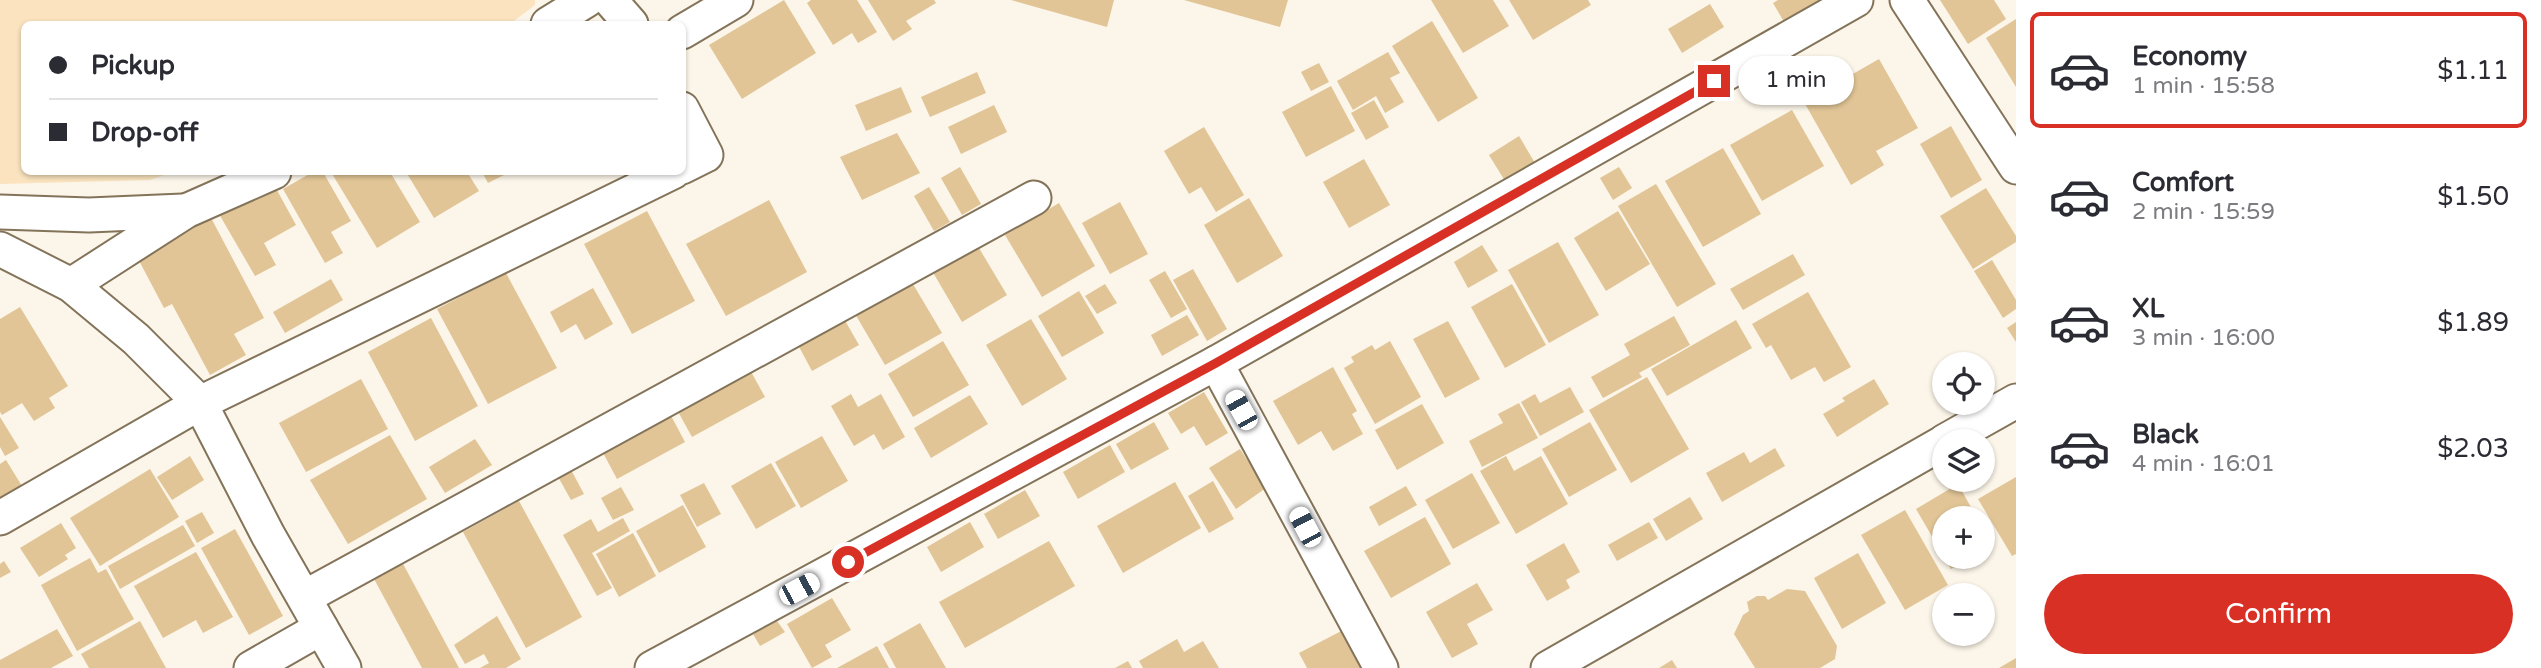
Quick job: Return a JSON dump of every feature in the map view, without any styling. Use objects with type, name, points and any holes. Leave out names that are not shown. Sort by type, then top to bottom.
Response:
[{"type":"street","points":[[553,21],[587,0]]},
{"type":"street","points":[[610,0],[628,21]]},
{"type":"street","points":[[686,30],[736,0]]},
{"type":"street","points":[[652,668],[1216,363],[1856,0]]},
{"type":"street","points":[[1907,0],[2016,167]]},
{"type":"street","points":[[686,117],[706,155],[686,165]]},
{"type":"street","points":[[71,285],[186,211],[267,175]]},
{"type":"street","points":[[0,518],[200,403],[667,175]]},
{"type":"street","points":[[304,597],[1034,198]]},
{"type":"street","points":[[0,212],[89,215],[186,211]]},
{"type":"street","points":[[0,249],[71,285],[136,339],[200,403],[268,535],[344,668]]},
{"type":"street","points":[[1216,363],[1381,668]]},
{"type":"street","points":[[1966,429],[2016,401]]},
{"type":"street","points":[[1548,668],[1932,448]]},
{"type":"street","points":[[251,668],[321,628]]},
{"type":"shaded area","points":[[0,0],[535,0],[535,5],[514,21],[21,21],[21,175],[164,175],[150,180],[0,184]]},
{"type":"building","points":[[784,0],[816,53],[742,99],[709,45]]},
{"type":"building","points":[[811,0],[857,0],[877,32],[858,43],[852,33],[833,45],[807,3]]},
{"type":"building","points":[[868,0],[934,0],[936,3],[906,21],[912,29],[893,41]]},
{"type":"building","points":[[1011,0],[1114,0],[1107,27]]},
{"type":"building","points":[[1184,0],[1288,0],[1280,27]]},
{"type":"building","points":[[1431,0],[1493,0],[1509,26],[1463,53]]},
{"type":"building","points":[[1509,0],[1588,0],[1591,5],[1533,40]]},
{"type":"building","points":[[1778,0],[1831,0],[1787,27],[1773,3]]},
{"type":"building","points":[[1940,0],[1994,0],[2006,19],[1968,44]]},
{"type":"building","points":[[1710,4],[1724,27],[1682,53],[1668,29]]},
{"type":"building","points":[[2016,19],[2016,87],[1986,38]]},
{"type":"building","points":[[1432,21],[1478,98],[1438,122],[1392,46]]},
{"type":"building","points":[[1388,52],[1400,73],[1390,78],[1404,102],[1385,113],[1376,96],[1353,110],[1337,81]]},
{"type":"building","points":[[1879,59],[1918,128],[1876,151],[1884,165],[1851,185],[1804,102]]},
{"type":"building","points":[[1319,63],[1329,82],[1311,91],[1301,72]]},
{"type":"building","points":[[977,72],[986,93],[930,117],[921,97]]},
{"type":"building","points":[[1331,86],[1355,131],[1306,157],[1282,112]]},
{"type":"building","points":[[901,87],[912,112],[866,131],[855,105]]},
{"type":"building","points":[[1374,100],[1389,127],[1366,140],[1351,113]]},
{"type":"building","points":[[994,105],[1007,132],[961,154],[948,127]]},
{"type":"building","points":[[1792,110],[1824,166],[1762,201],[1730,145]]},
{"type":"building","points":[[1951,126],[1982,180],[1951,198],[1920,144]]},
{"type":"building","points":[[1204,127],[1244,195],[1216,212],[1201,187],[1189,194],[1164,151]]},
{"type":"building","points":[[897,133],[920,173],[862,200],[840,157]]},
{"type":"building","points":[[1519,136],[1535,163],[1505,181],[1489,155]]},
{"type":"building","points":[[1723,148],[1761,214],[1703,247],[1665,181]]},
{"type":"building","points":[[1364,159],[1390,205],[1349,228],[1323,182]]},
{"type":"building","points":[[960,167],[981,204],[962,215],[941,178]]},
{"type":"building","points":[[1619,167],[1632,188],[1613,200],[1600,178]]},
{"type":"building","points":[[308,175],[325,175],[351,221],[331,232],[343,253],[325,263],[283,189]]},
{"type":"building","points":[[333,175],[392,175],[420,222],[377,248]]},
{"type":"building","points":[[408,175],[469,175],[479,191],[434,218]]},
{"type":"building","points":[[484,175],[504,175],[488,183]]},
{"type":"building","points":[[273,183],[296,225],[264,243],[276,265],[255,276],[219,214]]},
{"type":"building","points":[[1656,184],[1716,284],[1677,307],[1618,206]]},
{"type":"building","points":[[929,187],[950,222],[934,231],[914,196]]},
{"type":"building","points":[[1986,188],[2016,236],[2016,242],[1973,269],[1940,216]]},
{"type":"building","points":[[1249,198],[1283,256],[1237,283],[1204,225]]},
{"type":"building","points":[[769,200],[807,272],[726,316],[686,244]]},
{"type":"building","points":[[1120,202],[1148,254],[1110,274],[1082,223]]},
{"type":"building","points":[[1059,203],[1095,266],[1042,297],[1005,235]]},
{"type":"building","points":[[647,211],[695,301],[632,334],[584,244]]},
{"type":"building","points":[[1618,211],[1650,264],[1606,291],[1574,238]]},
{"type":"building","points":[[209,214],[264,318],[234,334],[246,355],[210,375],[172,304],[164,308],[135,253]]},
{"type":"building","points":[[1558,242],[1599,315],[1549,343],[1508,270]]},
{"type":"building","points":[[976,243],[1007,295],[962,322],[931,269]]},
{"type":"building","points":[[1482,245],[1498,271],[1468,288],[1454,262]]},
{"type":"building","points":[[1793,254],[1805,275],[1743,310],[1730,289]]},
{"type":"building","points":[[1992,260],[2016,300],[2016,309],[2003,318],[1974,271]]},
{"type":"building","points":[[1193,269],[1227,329],[1207,341],[1173,280]]},
{"type":"building","points":[[1165,271],[1187,309],[1171,318],[1149,280]]},
{"type":"building","points":[[506,273],[557,368],[488,404],[437,309]]},
{"type":"building","points":[[907,274],[942,333],[885,365],[851,307]]},
{"type":"building","points":[[331,279],[343,300],[285,333],[273,312]]},
{"type":"building","points":[[1105,284],[1117,303],[1097,314],[1085,296]]},
{"type":"building","points":[[1512,284],[1546,345],[1505,368],[1471,307]]},
{"type":"building","points":[[593,288],[613,324],[585,340],[576,324],[561,333],[550,312]]},
{"type":"building","points":[[1079,291],[1104,333],[1062,357],[1038,316]]},
{"type":"building","points":[[1808,292],[1851,367],[1824,382],[1815,367],[1791,380],[1771,345],[1766,348],[1752,324]]},
{"type":"building","points":[[20,307],[68,386],[49,398],[55,408],[34,421],[22,403],[2,415],[0,412],[0,319]]},
{"type":"building","points":[[1187,315],[1199,335],[1162,356],[1151,335]]},
{"type":"building","points":[[1674,316],[1690,345],[1639,373],[1642,377],[1603,398],[1591,377],[1630,355],[1624,344]]},
{"type":"building","points":[[843,317],[859,345],[812,371],[797,343]]},
{"type":"building","points":[[431,318],[478,406],[415,441],[368,352]]},
{"type":"building","points":[[1031,319],[1067,379],[1022,406],[986,345]]},
{"type":"building","points":[[1736,320],[1752,348],[1667,396],[1651,369]]},
{"type":"building","points":[[1448,321],[1480,379],[1445,398],[1413,339]]},
{"type":"building","points":[[2016,322],[2016,342],[2007,328]]},
{"type":"building","points":[[943,341],[969,385],[913,417],[888,374]]},
{"type":"building","points":[[1390,341],[1421,397],[1375,424],[1344,368],[1354,362],[1351,357],[1372,345],[1375,350]]},
{"type":"building","points":[[1333,367],[1357,411],[1352,414],[1363,434],[1333,451],[1321,431],[1298,445],[1273,401]]},
{"type":"building","points":[[749,368],[765,397],[692,437],[676,408]]},
{"type":"building","points":[[1647,377],[1689,449],[1631,483],[1589,410]]},
{"type":"building","points":[[361,379],[388,429],[306,472],[279,423]]},
{"type":"building","points":[[1874,379],[1889,404],[1837,437],[1823,414],[1845,401],[1842,398]]},
{"type":"building","points":[[1570,387],[1584,412],[1540,436],[1521,402],[1535,394],[1540,403]]},
{"type":"building","points":[[1204,392],[1228,433],[1206,446],[1194,426],[1181,434],[1168,413]]},
{"type":"building","points":[[851,394],[858,407],[881,394],[905,437],[883,450],[874,434],[854,446],[831,406]]},
{"type":"building","points":[[970,395],[988,424],[931,458],[914,428]]},
{"type":"building","points":[[1519,403],[1538,438],[1482,467],[1469,441],[1503,423],[1498,414]]},
{"type":"building","points":[[1422,404],[1444,443],[1397,470],[1375,430]]},
{"type":"building","points":[[669,412],[685,442],[617,479],[601,449]]},
{"type":"building","points":[[0,417],[19,448],[5,456],[0,447]]},
{"type":"building","points":[[1154,422],[1169,449],[1131,470],[1116,444]]},
{"type":"building","points":[[1590,422],[1617,470],[1569,497],[1542,449]]},
{"type":"building","points":[[390,435],[427,499],[348,544],[310,480]]},
{"type":"building","points":[[822,436],[848,481],[801,508],[775,462]]},
{"type":"building","points":[[475,439],[492,465],[445,493],[429,467]]},
{"type":"building","points":[[1110,445],[1125,472],[1078,499],[1063,472]]},
{"type":"building","points":[[1775,448],[1785,466],[1722,502],[1706,473],[1744,452],[1750,463]]},
{"type":"building","points":[[1240,449],[1266,488],[1236,509],[1209,468]]},
{"type":"building","points":[[190,456],[204,480],[172,500],[157,477]]},
{"type":"building","points":[[1506,456],[1514,471],[1541,456],[1568,504],[1516,534],[1480,471]]},
{"type":"building","points":[[6,460],[25,491],[0,506],[0,464]]},
{"type":"building","points":[[771,463],[796,506],[756,529],[731,486]]},
{"type":"building","points":[[570,468],[584,494],[571,500],[557,475]]},
{"type":"building","points":[[150,469],[179,517],[100,566],[70,518]]},
{"type":"building","points":[[1472,473],[1500,523],[1453,549],[1425,500]]},
{"type":"building","points":[[2016,477],[2016,554],[2012,556],[1995,528],[1995,506],[1982,506],[1978,499],[1995,492],[1995,489]]},
{"type":"building","points":[[1213,481],[1234,519],[1209,533],[1188,496]]},
{"type":"building","points":[[1175,482],[1201,528],[1123,573],[1097,526]]},
{"type":"building","points":[[704,483],[721,514],[697,527],[680,495]]},
{"type":"building","points":[[1406,486],[1417,505],[1379,526],[1369,507]]},
{"type":"building","points":[[621,487],[634,510],[613,520],[601,498]]},
{"type":"building","points":[[1025,490],[1040,516],[998,539],[984,514]]},
{"type":"building","points":[[1945,492],[1962,492],[1970,506],[1932,506],[1932,536],[1916,509]]},
{"type":"building","points":[[1690,497],[1703,519],[1666,541],[1653,519]]},
{"type":"building","points":[[519,501],[582,617],[526,648],[463,532]]},
{"type":"building","points":[[683,505],[706,547],[659,573],[636,531]]},
{"type":"building","points":[[1905,510],[1932,557],[1932,569],[1939,569],[1947,583],[1932,583],[1932,594],[1905,610],[1861,535]]},
{"type":"building","points":[[202,512],[214,533],[197,543],[185,521]]},
{"type":"building","points":[[1425,517],[1451,564],[1391,598],[1364,551]]},
{"type":"building","points":[[623,518],[630,531],[592,553],[612,588],[597,596],[563,535],[591,519],[598,532]]},
{"type":"building","points":[[970,522],[984,547],[941,572],[927,547]]},
{"type":"building","points":[[1649,522],[1658,538],[1617,561],[1608,545]]},
{"type":"building","points":[[61,523],[76,548],[65,555],[68,559],[39,577],[20,548]]},
{"type":"building","points":[[183,525],[195,546],[120,589],[108,566]]},
{"type":"building","points":[[235,529],[283,616],[249,635],[201,548]]},
{"type":"building","points":[[633,533],[656,576],[619,597],[596,554]]},
{"type":"building","points":[[1049,541],[1075,586],[965,648],[939,602]]},
{"type":"building","points":[[1564,543],[1580,572],[1566,580],[1570,588],[1547,601],[1526,565]]},
{"type":"building","points":[[196,552],[233,617],[203,633],[196,620],[163,638],[134,586]]},
{"type":"building","points":[[1858,553],[1886,603],[1842,629],[1814,578]]},
{"type":"building","points":[[90,558],[98,573],[106,569],[134,619],[77,651],[41,585]]},
{"type":"building","points":[[4,561],[11,572],[0,578],[0,564]]},
{"type":"building","points":[[402,562],[459,668],[422,668],[373,577]]},
{"type":"building","points":[[1477,583],[1493,610],[1467,624],[1478,644],[1452,658],[1426,612]]},
{"type":"building","points":[[1787,589],[1805,591],[1837,646],[1835,659],[1820,668],[1755,668],[1734,634],[1743,615],[1749,611],[1747,602],[1757,596],[1765,596],[1768,600]]},
{"type":"building","points":[[832,598],[851,630],[825,645],[832,657],[812,668],[787,624]]},
{"type":"building","points":[[497,616],[521,659],[506,668],[480,668],[489,663],[484,654],[465,664],[454,645]]},
{"type":"building","points":[[140,621],[166,668],[89,668],[81,654]]},
{"type":"building","points":[[777,621],[785,632],[760,646],[753,634]]},
{"type":"building","points":[[920,623],[946,668],[896,668],[883,644]]},
{"type":"building","points":[[1347,628],[1368,668],[1307,668],[1299,653]]},
{"type":"building","points":[[57,629],[73,656],[51,668],[0,668],[0,660]]},
{"type":"building","points":[[1177,639],[1184,652],[1203,641],[1219,668],[1143,668],[1139,661]]},
{"type":"building","points":[[877,646],[889,668],[837,668]]},
{"type":"building","points":[[2016,658],[2016,668],[1999,668]]},
{"type":"building","points":[[1672,660],[1677,668],[1659,668]]},
{"type":"building","points":[[1128,661],[1132,668],[1115,668]]},
{"type":"route","points":[[848,562],[1216,363],[1714,81]]}]
